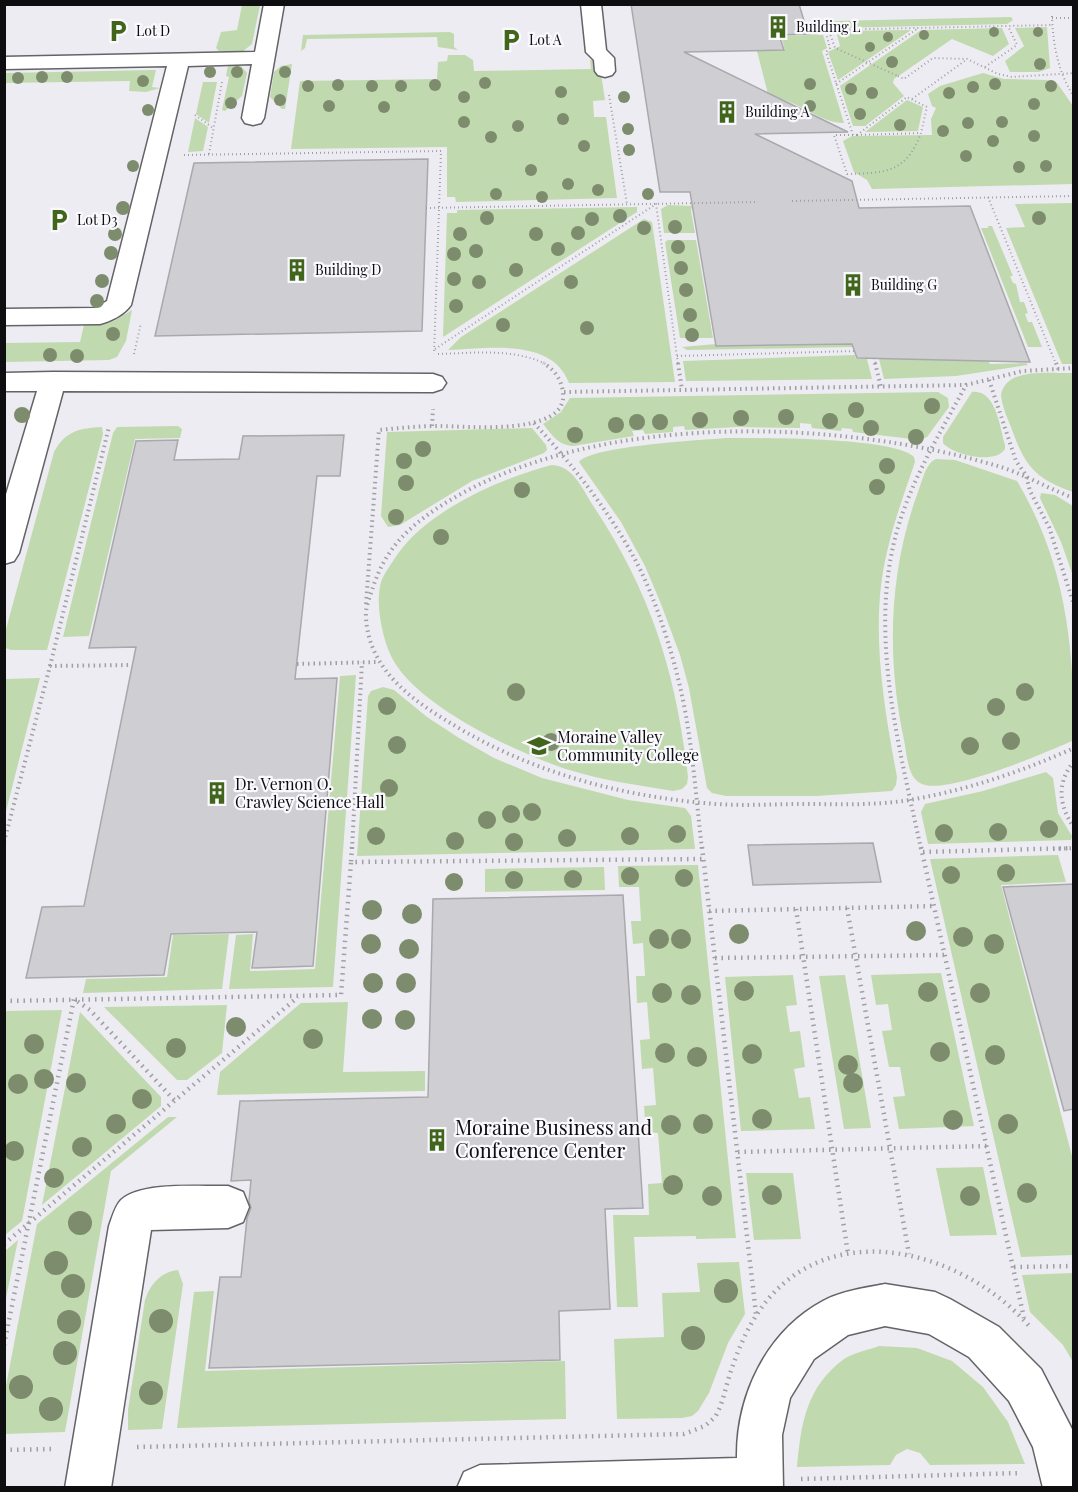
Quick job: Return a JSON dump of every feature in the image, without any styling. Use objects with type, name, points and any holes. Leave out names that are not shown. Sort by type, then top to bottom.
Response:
[{"type":"street","points":[[253,118],[274,4]]},
{"type":"street","points":[[591,4],[596,52],[604,58],[605,71]]},
{"type":"street","points":[[4,63],[264,58]]},
{"type":"street","points":[[4,318],[100,316],[118,305],[179,60]]},
{"type":"street","points":[[4,553],[53,381]]},
{"type":"street","points":[[4,382],[433,383]]},
{"type":"street","points":[[91,1468],[130,1226],[136,1215],[148,1209],[228,1207]]},
{"type":"street","points":[[480,1488],[759,1484],[759,1435],[770,1389],[799,1344],[838,1316],[885,1305],[935,1314],[984,1342],[1025,1385],[1054,1441],[1068,1482]]},
{"type":"path","points":[[1074,18],[1052,17],[1056,59],[1061,75],[1074,97]]},
{"type":"path","points":[[825,20],[834,48],[904,79],[933,58],[967,60],[1012,76],[1074,73]]},
{"type":"path","points":[[855,135],[826,52],[830,48],[825,30],[1052,25]]},
{"type":"path","points":[[985,68],[1017,45],[1008,26]]},
{"type":"path","points":[[836,84],[918,28]]},
{"type":"path","points":[[912,99],[967,60]]},
{"type":"path","points":[[605,71],[627,204]]},
{"type":"path","points":[[855,135],[907,97],[927,107],[921,133],[909,160],[889,172],[847,174],[834,135],[855,135],[921,133]]},
{"type":"path","points":[[189,111],[214,128]]},
{"type":"path","points":[[179,155],[441,151],[441,208],[432,426]]},
{"type":"path","points":[[792,201],[1074,195]]},
{"type":"path","points":[[988,197],[1058,369]]},
{"type":"path","points":[[426,208],[758,202]]},
{"type":"path","points":[[435,349],[656,204]]},
{"type":"path","points":[[656,204],[682,390]]},
{"type":"path","points":[[678,356],[855,351]]},
{"type":"path","points":[[434,354],[525,355],[553,369],[560,378],[564,392],[562,403],[555,411],[547,418],[534,423],[379,430],[365,612],[370,644],[377,662],[416,700],[491,748],[556,775],[621,790],[721,805],[871,804],[910,800],[964,789],[1019,772],[1074,748]]},
{"type":"path","points":[[874,358],[881,387]]},
{"type":"path","points":[[564,392],[966,385],[1023,371],[1074,369]]},
{"type":"path","points":[[988,380],[1017,462],[1026,475],[1030,491],[1057,548],[1074,605]]},
{"type":"path","points":[[966,385],[930,450],[902,514],[892,557],[886,626],[889,691],[910,800],[1024,1320]]},
{"type":"path","points":[[534,423],[564,454],[619,533],[638,565],[667,638],[687,721],[756,1315]]},
{"type":"path","points":[[4,842],[110,427]]},
{"type":"path","points":[[365,612],[378,567],[388,548],[406,530],[439,507],[476,486],[525,465],[564,454],[641,440],[695,434],[738,433],[858,438],[930,450],[1026,475],[1043,486],[1074,498]]},
{"type":"path","points":[[4,1001],[341,995],[362,662]]},
{"type":"path","points":[[297,664],[377,662]]},
{"type":"path","points":[[50,666],[132,665]]},
{"type":"path","points":[[1074,761],[1064,770],[1059,784],[1059,801],[1066,818],[1074,828]]},
{"type":"path","points":[[923,852],[1074,848]]},
{"type":"path","points":[[351,862],[703,859]]},
{"type":"path","points":[[709,911],[934,906]]},
{"type":"path","points":[[847,908],[909,1254]]},
{"type":"path","points":[[795,909],[848,1254]]},
{"type":"path","points":[[715,958],[945,955]]},
{"type":"path","points":[[4,1244],[176,1102],[298,997]]},
{"type":"path","points":[[74,999],[90,1010],[176,1102]]},
{"type":"path","points":[[4,1345],[74,999]]},
{"type":"path","points":[[738,1152],[987,1146]]},
{"type":"path","points":[[4,1450],[91,1468],[684,1434],[704,1428],[716,1416],[732,1367],[756,1315],[772,1295],[808,1267],[823,1259],[848,1254],[874,1251],[909,1254],[944,1264],[1000,1297],[1031,1329]]},
{"type":"path","points":[[1014,1267],[1074,1266]]},
{"type":"path","points":[[759,1484],[1037,1473],[1068,1482]]},
{"type":"green space","points":[[242,5],[260,5],[252,44],[242,52],[219,51],[216,48],[221,32],[237,30]]},
{"type":"green space","points":[[1011,17],[1013,20],[1007,24],[836,28],[833,21]]},
{"type":"green space","points":[[1047,27],[1050,68],[1039,72],[1010,72],[1005,61],[1024,46],[1015,28]]},
{"type":"green space","points":[[1002,28],[1009,44],[993,56],[952,39],[894,79],[893,83],[904,96],[865,126],[853,126],[840,86],[921,30]]},
{"type":"green space","points":[[911,30],[838,80],[828,52],[840,46],[836,31]]},
{"type":"green space","points":[[809,31],[816,31],[818,35],[823,35],[827,48],[822,51],[844,123],[825,119],[788,101],[769,98],[757,51],[785,50],[781,36],[809,35]]},
{"type":"green space","points":[[450,32],[454,34],[454,47],[458,50],[438,47],[437,37],[307,39],[305,48],[301,51],[303,35]]},
{"type":"green space","points":[[448,55],[465,55],[473,60],[474,71],[591,69],[590,60],[599,60],[605,100],[593,101],[594,117],[606,117],[617,198],[456,202],[455,197],[447,197],[447,147],[291,149],[300,81],[437,79],[438,62],[447,61]]},
{"type":"green space","points":[[292,64],[285,109],[282,109],[270,97],[274,72],[281,66]]},
{"type":"green space","points":[[228,65],[241,66],[247,73],[242,96],[225,111],[222,110],[229,77],[226,76]]},
{"type":"green space","points":[[156,70],[152,87],[160,88],[146,92],[129,91],[130,81],[5,83],[5,73]]},
{"type":"green space","points":[[983,73],[1004,79],[1046,80],[1057,83],[1073,106],[1073,184],[872,189],[867,180],[854,172],[843,141],[852,136],[932,135],[931,119],[936,108],[932,106],[928,94],[940,86]]},
{"type":"green space","points":[[203,82],[217,82],[209,123],[196,114]]},
{"type":"green space","points":[[907,100],[923,107],[918,131],[865,132]]},
{"type":"green space","points":[[195,118],[208,127],[203,151],[188,152]]},
{"type":"green space","points":[[1073,203],[1073,364],[1062,364],[1006,228],[1025,227],[1015,204]]},
{"type":"green space","points":[[668,205],[692,206],[695,233],[664,233],[661,209]]},
{"type":"green space","points":[[637,207],[637,212],[443,337],[447,213],[457,213],[457,210]]},
{"type":"green space","points":[[644,219],[652,222],[675,382],[569,383],[561,368],[548,358],[534,352],[499,348],[448,350],[461,337]]},
{"type":"green space","points":[[992,226],[1013,276],[1010,276],[1016,284],[1020,302],[1024,302],[1028,322],[1032,322],[1042,347],[1028,347],[981,228],[988,228]]},
{"type":"green space","points":[[668,240],[696,240],[713,338],[680,338],[665,242]]},
{"type":"green space","points":[[132,310],[126,341],[117,357],[109,360],[5,362],[4,343],[80,342],[84,325],[114,321]]},
{"type":"green space","points":[[716,344],[717,346],[853,344],[853,347],[687,350],[682,347]]},
{"type":"green space","points":[[855,355],[856,359],[867,359],[872,379],[686,381],[683,361]]},
{"type":"green space","points":[[879,359],[988,360],[990,364],[1026,363],[1028,365],[956,376],[884,379]]},
{"type":"green space","points":[[1074,373],[1073,492],[1040,476],[1026,461],[1006,415],[1001,395],[1011,379],[1020,376]]},
{"type":"green space","points":[[938,392],[948,398],[949,407],[927,437],[920,440],[853,432],[852,429],[842,428],[841,431],[812,428],[811,424],[800,423],[800,428],[737,427],[685,430],[684,426],[673,427],[673,432],[645,434],[643,430],[632,431],[634,436],[573,446],[559,442],[543,424],[561,412],[570,398]]},
{"type":"green space","points":[[972,392],[987,397],[996,411],[1005,445],[1005,449],[1000,454],[974,456],[956,451],[943,443],[943,437]]},
{"type":"green space","points":[[178,426],[182,429],[180,438],[135,439],[89,636],[63,637],[113,433],[117,427]]},
{"type":"green space","points":[[102,427],[103,434],[47,650],[5,648],[5,633],[54,452],[68,435],[87,428]]},
{"type":"green space","points":[[532,428],[546,445],[547,450],[544,453],[472,481],[400,525],[388,527],[381,516],[387,432]]},
{"type":"green space","points":[[726,438],[854,442],[902,450],[914,457],[915,462],[889,544],[880,595],[880,664],[885,710],[897,777],[892,791],[816,796],[726,796],[712,793],[707,788],[689,688],[680,655],[661,604],[645,566],[621,522],[579,462],[588,456],[624,448]]},
{"type":"green space","points":[[936,459],[955,460],[1017,481],[1034,512],[1057,574],[1064,606],[1072,671],[1074,740],[997,771],[934,786],[917,781],[908,765],[898,708],[893,645],[896,582],[901,550],[927,468]]},
{"type":"green space","points":[[552,465],[566,469],[580,485],[613,537],[645,601],[658,634],[676,702],[688,777],[687,784],[682,789],[673,791],[592,776],[566,769],[521,751],[469,725],[445,710],[405,676],[392,658],[380,617],[380,588],[386,572],[410,539],[446,510],[467,498],[511,478]]},
{"type":"green space","points":[[1041,493],[1055,495],[1073,506],[1073,576],[1061,542],[1040,498]]},
{"type":"green space","points":[[356,675],[333,987],[229,989],[236,935],[253,934],[250,971],[315,969],[340,676]]},
{"type":"green space","points":[[40,678],[5,815],[5,679]]},
{"type":"green space","points":[[383,687],[394,690],[427,717],[459,738],[494,758],[542,778],[628,800],[685,808],[691,816],[695,849],[357,856],[368,696],[371,691]]},
{"type":"green space","points":[[1046,772],[1053,778],[1058,813],[1072,836],[1071,840],[928,844],[921,812],[925,804],[983,791]]},
{"type":"green space","points":[[1058,855],[1066,882],[1001,885],[1073,1160],[1073,1255],[1021,1257],[930,859]]},
{"type":"green space","points":[[698,865],[736,1238],[634,1237],[638,1307],[617,1307],[613,1215],[649,1215],[648,1184],[662,1183],[658,1133],[646,1132],[644,1106],[656,1105],[653,1068],[642,1069],[640,1040],[650,1039],[647,1002],[637,1003],[636,976],[645,976],[643,943],[633,944],[631,921],[641,921],[639,887],[619,887],[618,866]]},
{"type":"green space","points":[[604,867],[605,890],[485,892],[485,869]]},
{"type":"green space","points":[[229,934],[222,989],[83,993],[86,979],[167,977],[173,935]]},
{"type":"green space","points":[[941,973],[974,1126],[899,1129],[893,1097],[905,1096],[900,1067],[889,1067],[882,1031],[892,1030],[888,1004],[876,1005],[871,975]]},
{"type":"green space","points":[[793,975],[797,1005],[786,1006],[790,1032],[800,1031],[805,1067],[794,1069],[799,1098],[810,1097],[815,1129],[741,1131],[725,977]]},
{"type":"green space","points":[[845,975],[871,1128],[844,1129],[819,976]]},
{"type":"green space","points":[[348,1002],[343,1072],[425,1071],[425,1091],[217,1095],[220,1072],[301,1003]]},
{"type":"green space","points":[[227,1005],[222,1053],[187,1080],[177,1080],[104,1007]]},
{"type":"green space","points":[[62,1010],[22,1221],[5,1235],[5,1011]]},
{"type":"green space","points":[[80,1012],[161,1097],[161,1106],[42,1205]]},
{"type":"green space","points":[[168,1117],[177,1117],[111,1171],[65,1432],[5,1434],[5,1391],[37,1224]]},
{"type":"green space","points":[[983,1167],[997,1235],[950,1236],[936,1168]]},
{"type":"green space","points":[[746,1173],[793,1173],[801,1239],[754,1240]]},
{"type":"green space","points":[[18,1240],[5,1303],[5,1251]]},
{"type":"green space","points":[[739,1262],[745,1314],[728,1343],[709,1393],[698,1411],[692,1416],[682,1418],[617,1419],[614,1339],[664,1337],[662,1293],[700,1292],[697,1263]]},
{"type":"green space","points":[[178,1270],[183,1284],[162,1429],[128,1430],[128,1410],[145,1300],[150,1289],[161,1276]]},
{"type":"green space","points":[[1074,1273],[1073,1362],[1063,1345],[1030,1312],[1022,1275]]},
{"type":"green space","points":[[214,1291],[205,1371],[565,1361],[566,1419],[177,1428],[194,1292]]},
{"type":"green space","points":[[879,1346],[917,1348],[952,1361],[983,1387],[1008,1422],[1025,1464],[930,1465],[920,1453],[907,1449],[896,1455],[890,1465],[797,1467],[804,1421],[813,1394],[821,1382],[844,1359]]},
{"type":"building","points":[[631,4],[799,4],[808,34],[779,35],[784,50],[684,52],[848,132],[755,134],[852,181],[859,208],[970,206],[1030,362],[857,358],[852,344],[716,346],[690,192],[660,192]]},
{"type":"building","name":"Building D","points":[[428,159],[422,331],[155,336],[194,163]]},
{"type":"building","name":"Dr. Vernon O. Crawley Science Hall","points":[[344,435],[340,476],[317,476],[295,679],[337,678],[313,966],[252,968],[257,932],[171,934],[164,975],[26,978],[42,907],[84,906],[136,647],[89,648],[136,441],[178,440],[174,460],[239,459],[243,436]]},
{"type":"building","points":[[873,843],[881,882],[753,885],[748,845]]},
{"type":"building","points":[[1074,884],[1074,1109],[1064,1111],[1003,887]]},
{"type":"building","name":"Moraine Business and Conference Center","points":[[623,895],[643,1208],[605,1209],[610,1309],[559,1311],[560,1360],[209,1368],[220,1277],[241,1277],[247,1218],[251,1208],[249,1201],[251,1180],[231,1181],[240,1101],[428,1097],[433,899]]},
{"type":"place","name":"Building L","points":[[778,27]]},
{"type":"place","name":"Lot D","points":[[118,31]]},
{"type":"place","name":"Lot A","points":[[511,40]]},
{"type":"place","name":"Building A","points":[[727,112]]},
{"type":"place","name":"Lot D3","points":[[59,220]]},
{"type":"place","name":"Building D","points":[[297,270]]},
{"type":"place","name":"Building G","points":[[853,285]]},
{"type":"place","name":"Moraine Valley Community College","points":[[539,746]]},
{"type":"place","name":"Dr. Vernon O. Crawley Science Hall","points":[[217,793]]},
{"type":"place","name":"Moraine Business and Conference Center","points":[[437,1140]]}]
